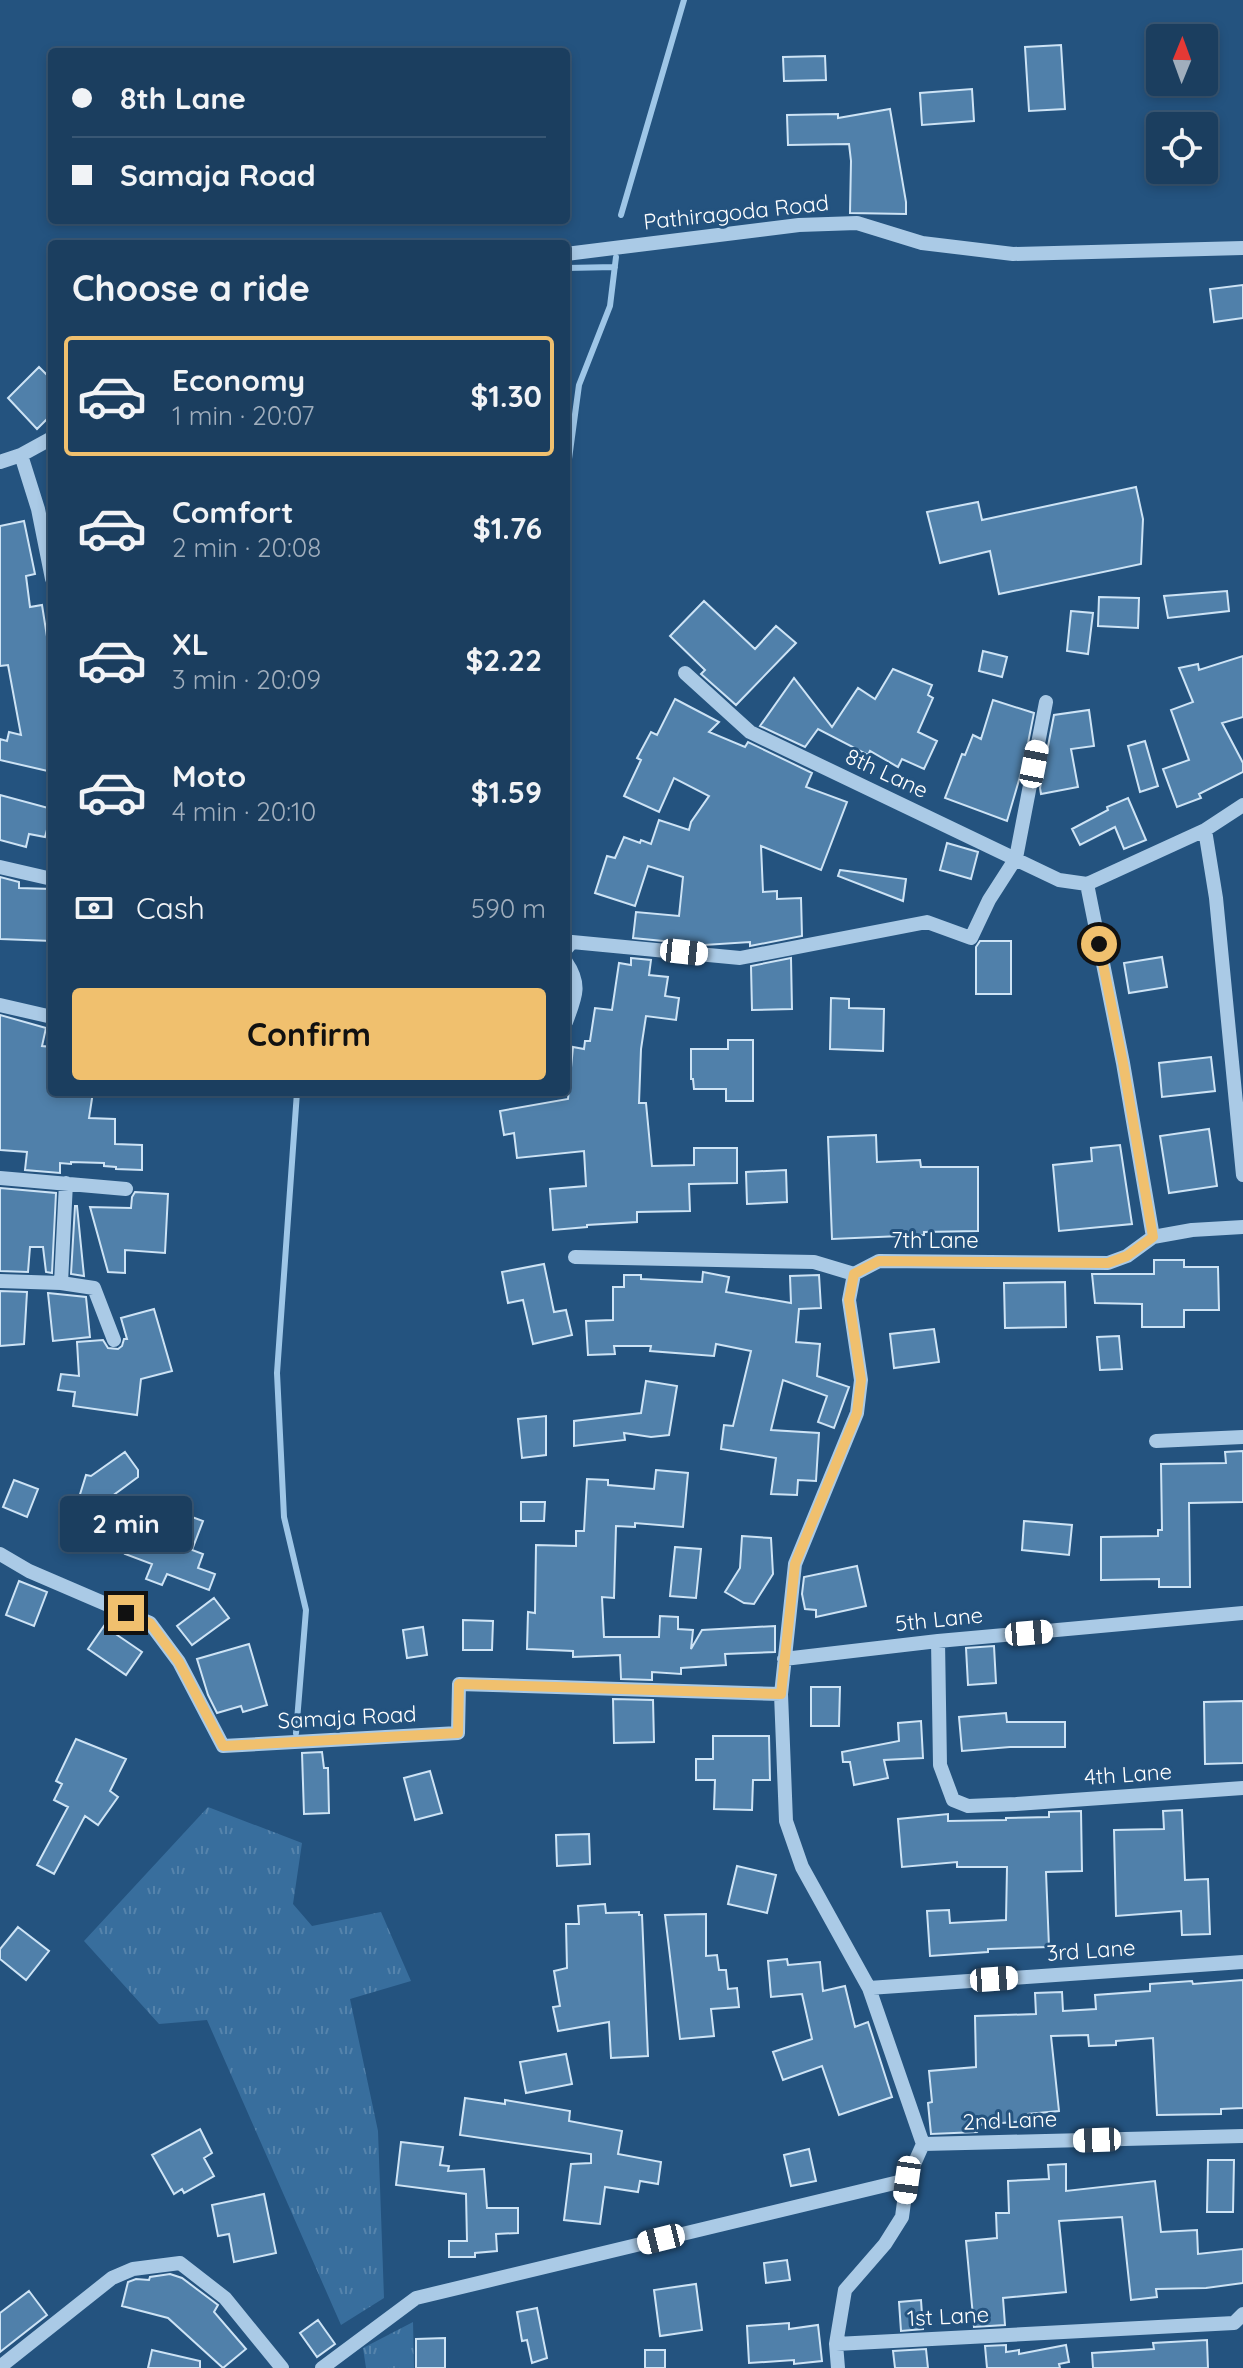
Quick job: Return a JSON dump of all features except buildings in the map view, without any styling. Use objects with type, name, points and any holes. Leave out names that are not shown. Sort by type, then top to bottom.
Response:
[{"type":"street","name":"Pathiragoda Road","points":[[570,254],[799,225],[857,223],[922,243],[1013,254],[1243,248]]},
{"type":"street","points":[[0,462],[48,440]]},
{"type":"street","points":[[21,455],[38,509],[48,559]]},
{"type":"street","name":"8th Lane","points":[[685,673],[750,732],[1059,880],[1087,884]]},
{"type":"street","points":[[570,944],[572,942],[740,958],[927,922],[971,938],[989,900],[1016,858],[1046,702]]},
{"type":"street","points":[[1153,1237],[1087,884],[1205,830],[1243,805]]},
{"type":"street","points":[[1205,830],[1216,898],[1243,1175]]},
{"type":"street","points":[[0,867],[48,878]]},
{"type":"street","points":[[570,968],[574,974],[576,995],[570,1011]]},
{"type":"street","points":[[0,1005],[48,1016]]},
{"type":"street","points":[[0,1178],[126,1189]]},
{"type":"street","points":[[61,1283],[66,1183]]},
{"type":"street","name":"7th Lane","points":[[854,1274],[879,1261],[1108,1263],[1127,1256],[1153,1237],[1192,1230],[1243,1227]]},
{"type":"street","points":[[575,1257],[814,1262],[854,1274],[849,1300],[861,1380],[857,1413],[795,1564],[781,1694],[786,1821],[802,1867],[869,1988],[923,2144],[907,2180],[902,2217],[885,2244],[845,2290],[836,2344],[838,2368]]},
{"type":"street","points":[[0,1281],[61,1283],[94,1288],[114,1340]]},
{"type":"street","points":[[1156,1441],[1243,1437]]},
{"type":"street","name":"Samaja Road","points":[[0,1554],[29,1571],[150,1623],[179,1662],[223,1746],[458,1733],[459,1684],[781,1694]]},
{"type":"street","name":"5th Lane","points":[[784,1659],[938,1641],[1243,1613]]},
{"type":"street","name":"4th Lane","points":[[938,1641],[940,1765],[953,1800],[968,1806],[1243,1788]]},
{"type":"street","name":"3rd Lane","points":[[869,1988],[1243,1962]]},
{"type":"street","name":"2nd Lane","points":[[923,2144],[1243,2136]]},
{"type":"street","points":[[322,2368],[416,2298],[907,2180]]},
{"type":"street","points":[[0,2367],[112,2278],[133,2269],[180,2263],[225,2298],[282,2368]]},
{"type":"street","name":"1st Lane","points":[[836,2344],[1234,2323],[1243,2314]]},
{"type":"green space","points":[[208,1807],[302,1843],[293,1904],[312,1926],[381,1912],[411,1981],[350,1999],[378,2131],[384,2298],[341,2325],[207,2020],[159,2024],[84,1941]]},
{"type":"green space","points":[[413,2322],[414,2368],[366,2368],[363,2348]]},
{"type":"waterway","points":[[621,215],[684,0]]},
{"type":"waterway","points":[[570,451],[579,385],[610,306],[616,257]]},
{"type":"waterway","points":[[570,268],[615,267]]},
{"type":"waterway","points":[[296,1733],[306,1610],[284,1517],[277,1373],[297,1096]]},
{"type":"route","points":[[126,1613],[150,1623],[179,1662],[223,1746],[458,1733],[459,1684],[781,1694],[795,1564],[857,1413],[861,1380],[849,1300],[854,1274],[879,1261],[1108,1263],[1127,1256],[1153,1237],[1099,944]]}]
